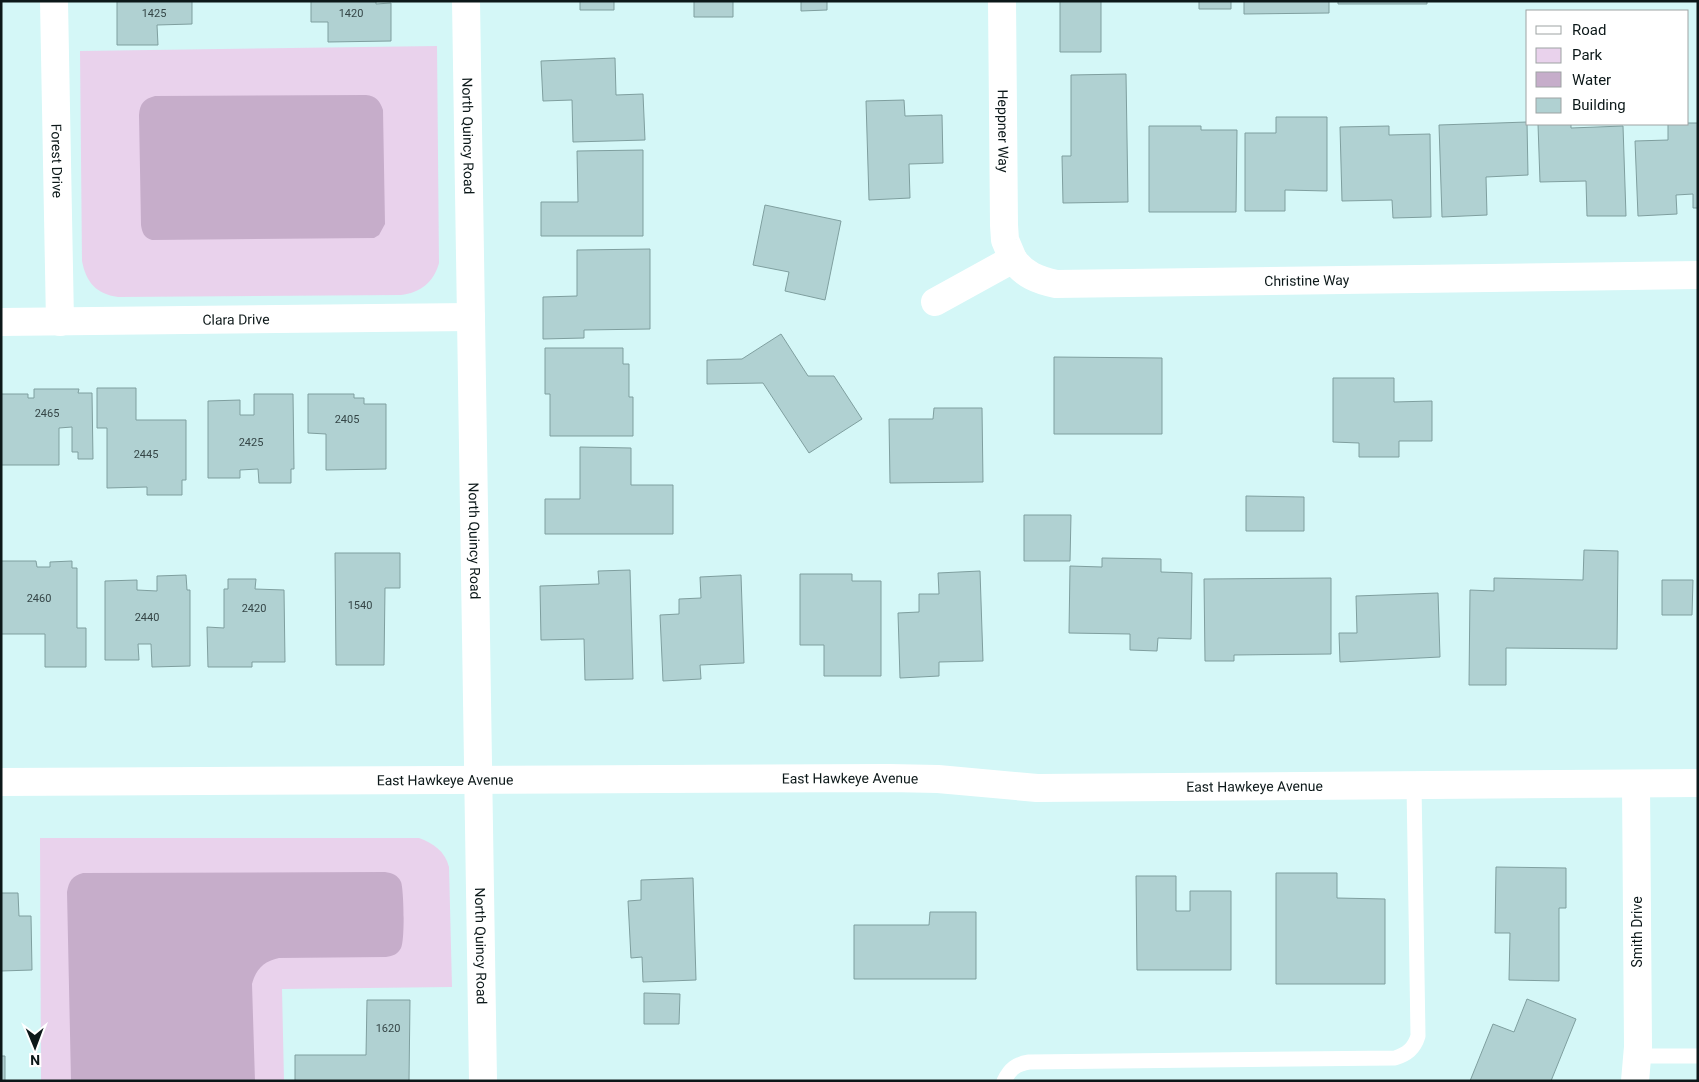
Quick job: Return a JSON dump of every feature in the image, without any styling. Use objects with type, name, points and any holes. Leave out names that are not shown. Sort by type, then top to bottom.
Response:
[{"type":"street","name":"Forest Drive","points":[[54,1],[60,322]]},
{"type":"street","name":"North Quincy Road","points":[[466,1],[483,1081]]},
{"type":"street","name":"Heppner Way","points":[[1002,1],[1004,226],[1005,240],[1012,259]]},
{"type":"street","name":"Christine Way","points":[[1012,259],[1019,268],[1029,275],[1056,284],[1698,275]]},
{"type":"street","points":[[935,302],[1012,259]]},
{"type":"street","name":"Clara Drive","points":[[1,322],[471,317]]},
{"type":"street","name":"East Hawkeye Avenue","points":[[1,782],[898,778],[938,779],[1037,788],[1698,783]]},
{"type":"street","name":"Smith Drive","points":[[1636,784],[1636,1068]]},
{"type":"lane","points":[[1004,1081],[1008,1072],[1017,1064],[1029,1062],[1395,1058],[1411,1050],[1416,1044],[1418,1036],[1414,785]]},
{"type":"lane","points":[[1636,1068],[1698,1056]]},
{"type":"green space","points":[[437,46],[439,263],[434,276],[420,289],[401,295],[118,297],[98,290],[89,281],[82,261],[80,51]]},
{"type":"green space","points":[[40,838],[419,838],[438,848],[445,856],[449,867],[452,987],[282,989],[284,1081],[41,1081]]},
{"type":"water","points":[[155,96],[372,96],[377,100],[383,110],[385,224],[379,235],[374,238],[152,240],[144,234],[141,225],[139,115],[140,107],[145,100]]},
{"type":"water","points":[[385,872],[396,876],[400,880],[402,887],[403,936],[401,948],[397,953],[386,957],[279,958],[261,966],[256,974],[252,984],[255,1081],[71,1081],[67,892],[70,882],[74,877],[83,873]]},
{"type":"building","points":[[117,1],[192,1],[192,24],[157,25],[158,45],[117,45]]},
{"type":"building","points":[[311,1],[376,1],[376,4],[391,3],[391,41],[328,42],[328,22],[311,22]]},
{"type":"building","points":[[580,1],[614,1],[614,10],[580,10]]},
{"type":"building","points":[[694,1],[733,1],[733,17],[694,17]]},
{"type":"building","points":[[801,1],[827,1],[827,10],[801,11]]},
{"type":"building","points":[[1060,1],[1101,1],[1101,52],[1060,52]]},
{"type":"building","points":[[1199,1],[1231,1],[1231,9],[1199,9]]},
{"type":"building","points":[[1244,1],[1329,1],[1329,13],[1244,14]]},
{"type":"building","points":[[1338,1],[1427,1],[1427,4],[1338,4]]},
{"type":"building","points":[[615,58],[616,95],[643,94],[645,140],[573,142],[572,100],[543,101],[541,61]]},
{"type":"building","points":[[1126,74],[1128,202],[1063,203],[1062,156],[1071,156],[1071,75]]},
{"type":"building","points":[[904,100],[905,116],[942,115],[943,163],[909,164],[910,198],[869,200],[866,101]]},
{"type":"building","points":[[1276,117],[1327,117],[1327,191],[1285,190],[1285,211],[1245,211],[1245,133],[1276,133]]},
{"type":"building","points":[[1526,122],[1528,175],[1486,177],[1487,215],[1442,217],[1439,125]]},
{"type":"building","points":[[1689,123],[1698,123],[1698,208],[1693,208],[1693,194],[1676,195],[1677,214],[1638,216],[1635,141],[1668,140],[1668,125],[1689,125]]},
{"type":"building","points":[[1538,125],[1571,125],[1571,128],[1623,126],[1626,216],[1587,216],[1586,181],[1540,182]]},
{"type":"building","points":[[1149,126],[1201,126],[1201,130],[1237,130],[1236,212],[1149,212]]},
{"type":"building","points":[[1389,126],[1389,135],[1430,134],[1431,217],[1393,218],[1392,200],[1342,201],[1340,127]]},
{"type":"building","points":[[643,150],[643,236],[541,236],[541,202],[578,202],[577,151]]},
{"type":"building","points":[[765,205],[841,221],[825,300],[785,291],[789,272],[753,265]]},
{"type":"building","points":[[650,249],[650,329],[584,330],[584,338],[543,339],[543,297],[577,296],[577,250]]},
{"type":"building","points":[[781,334],[808,376],[834,376],[862,419],[809,453],[763,383],[707,384],[707,360],[742,359]]},
{"type":"building","points":[[545,348],[623,348],[623,364],[629,364],[629,397],[633,397],[633,436],[550,436],[550,394],[545,394]]},
{"type":"building","points":[[1054,357],[1162,358],[1162,434],[1054,434]]},
{"type":"building","points":[[1333,378],[1394,378],[1394,402],[1432,401],[1432,441],[1399,441],[1399,457],[1359,457],[1359,443],[1333,442]]},
{"type":"building","points":[[97,388],[136,388],[136,420],[186,420],[186,480],[182,480],[182,495],[147,495],[147,487],[107,488],[107,428],[97,428]]},
{"type":"building","points":[[34,389],[79,389],[78,393],[92,393],[93,459],[78,459],[78,452],[72,452],[72,427],[59,428],[59,465],[1,465],[1,394],[28,394],[28,398],[34,398]]},
{"type":"building","points":[[254,394],[293,394],[294,469],[291,469],[291,483],[259,483],[258,469],[240,470],[240,478],[208,478],[208,401],[240,400],[240,415],[254,415]]},
{"type":"building","points":[[308,394],[354,394],[354,398],[364,398],[364,404],[386,404],[386,469],[326,470],[326,434],[308,433]]},
{"type":"building","points":[[934,408],[982,408],[983,482],[890,483],[889,419],[933,419]]},
{"type":"building","points":[[580,447],[631,448],[631,485],[673,485],[673,534],[545,534],[545,499],[580,499]]},
{"type":"building","points":[[1246,496],[1304,497],[1304,531],[1246,531]]},
{"type":"building","points":[[1024,515],[1071,515],[1070,561],[1024,561]]},
{"type":"building","points":[[1584,550],[1618,551],[1617,649],[1506,648],[1506,685],[1469,685],[1470,590],[1494,591],[1494,578],[1583,580]]},
{"type":"building","points":[[335,553],[400,553],[400,588],[385,588],[384,665],[336,665]]},
{"type":"building","points":[[1102,558],[1161,559],[1161,572],[1192,573],[1191,639],[1158,638],[1157,651],[1130,650],[1130,634],[1069,633],[1070,566],[1102,567]]},
{"type":"building","points":[[1,561],[36,561],[37,567],[50,567],[50,562],[72,561],[72,568],[77,568],[77,628],[86,628],[86,667],[45,667],[45,634],[1,634]]},
{"type":"building","points":[[630,570],[633,679],[585,680],[584,639],[541,640],[540,586],[599,584],[598,571]]},
{"type":"building","points":[[980,571],[983,661],[939,662],[939,676],[900,678],[898,613],[919,612],[919,594],[939,594],[938,573]]},
{"type":"building","points":[[800,574],[852,574],[852,581],[881,581],[881,676],[824,676],[824,645],[800,645]]},
{"type":"building","points":[[186,575],[187,590],[190,590],[190,666],[152,667],[151,644],[138,644],[139,660],[105,660],[105,581],[137,580],[137,590],[157,591],[157,576]]},
{"type":"building","points":[[741,575],[744,663],[700,665],[701,679],[663,681],[660,615],[679,614],[679,599],[701,598],[700,577]]},
{"type":"building","points":[[1331,578],[1331,654],[1234,655],[1234,661],[1205,661],[1204,579]]},
{"type":"building","points":[[228,579],[256,579],[255,589],[284,590],[285,662],[252,662],[252,667],[208,667],[207,627],[224,628],[224,589],[228,589]]},
{"type":"building","points":[[1662,580],[1693,580],[1692,615],[1662,615]]},
{"type":"building","points":[[1438,593],[1440,657],[1340,662],[1339,633],[1357,633],[1356,596]]},
{"type":"building","points":[[1496,867],[1566,868],[1566,908],[1559,908],[1559,981],[1509,980],[1510,933],[1495,933]]},
{"type":"building","points":[[1276,873],[1337,873],[1337,898],[1385,899],[1385,984],[1276,984]]},
{"type":"building","points":[[1136,876],[1176,876],[1176,911],[1190,911],[1190,891],[1231,891],[1231,970],[1137,970]]},
{"type":"building","points":[[693,878],[696,980],[643,982],[642,957],[631,958],[628,901],[641,900],[641,880]]},
{"type":"building","points":[[1,893],[18,893],[19,916],[31,916],[32,970],[1,971]]},
{"type":"building","points":[[930,912],[976,912],[976,979],[854,979],[854,925],[929,925]]},
{"type":"building","points":[[644,993],[680,994],[679,1024],[644,1024]]},
{"type":"building","points":[[1527,999],[1576,1019],[1551,1081],[1470,1081],[1493,1024],[1514,1032]]},
{"type":"building","points":[[367,1000],[410,1000],[409,1081],[295,1081],[295,1055],[366,1055]]},
{"type":"building","points":[[1,1056],[5,1056],[5,1081],[1,1081]]}]
